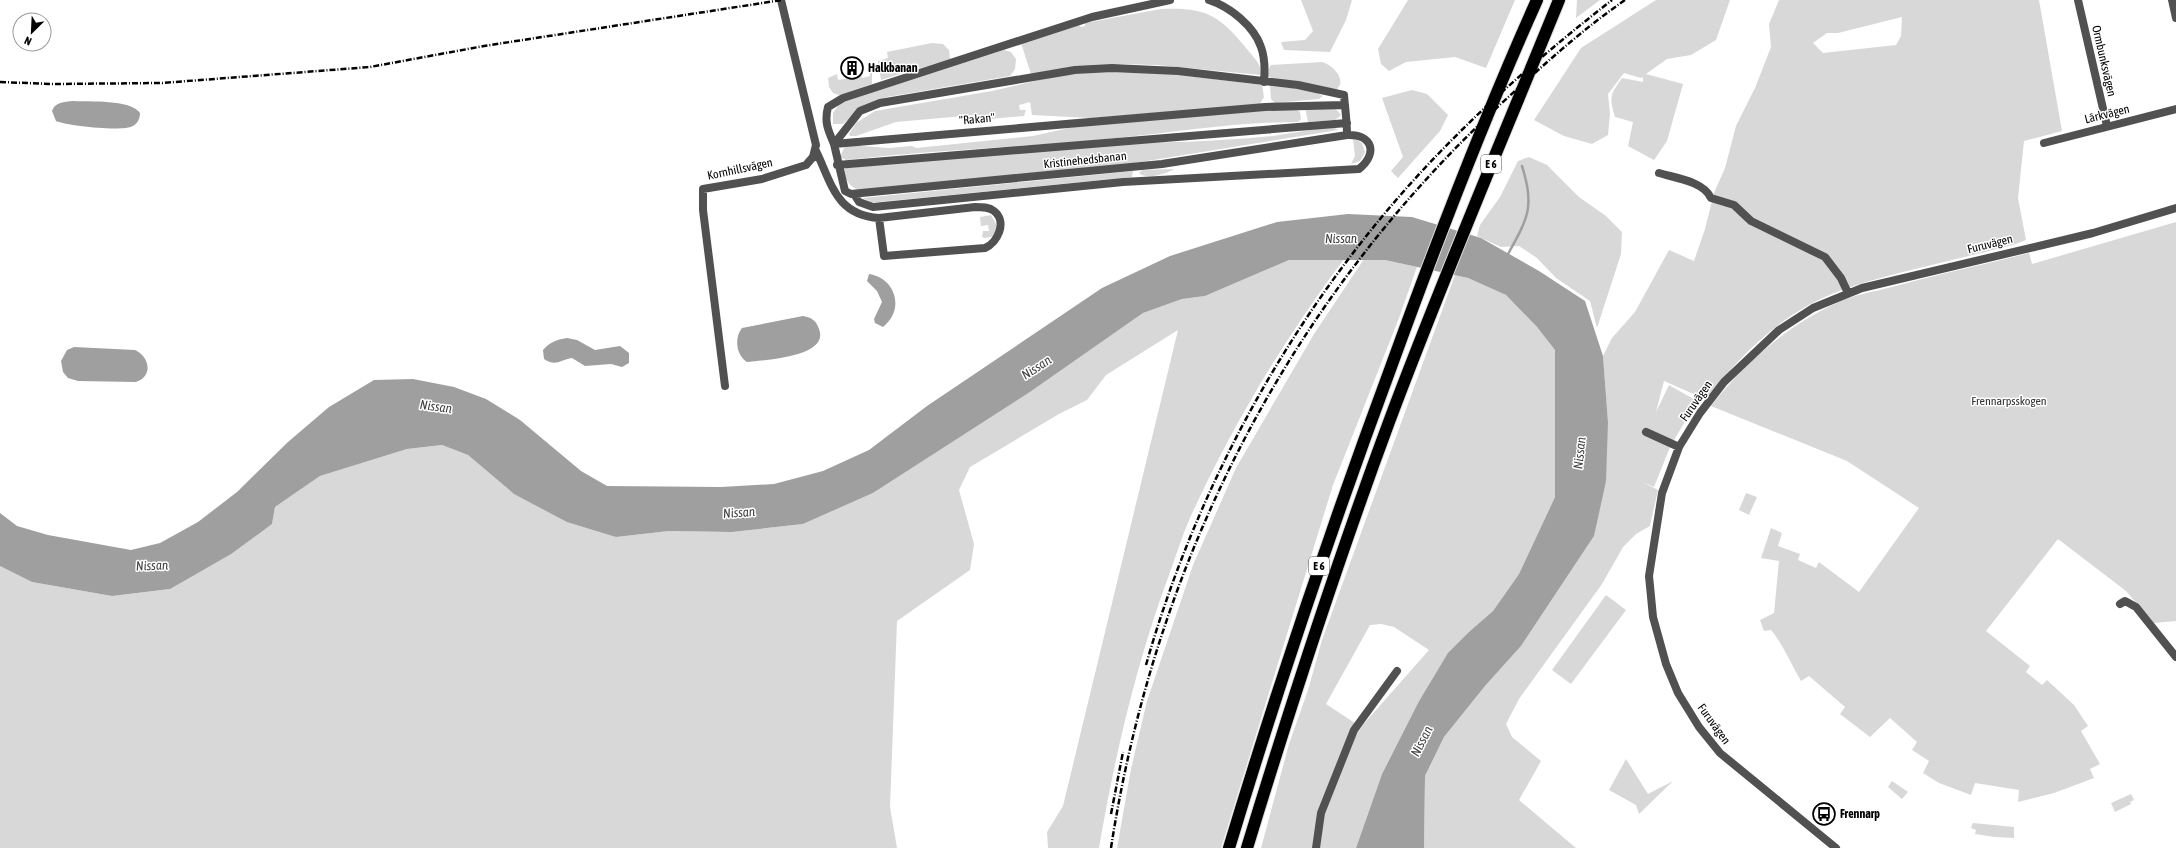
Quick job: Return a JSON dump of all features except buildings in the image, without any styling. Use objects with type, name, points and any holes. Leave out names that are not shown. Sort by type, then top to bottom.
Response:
[{"type":"highway","name":"E 6","points":[[1229,848],[1302,615],[1420,287],[1448,210],[1537,0]]},
{"type":"highway","name":"E 6","points":[[1247,848],[1309,649],[1350,530],[1439,294],[1559,0]]},
{"type":"street","points":[[781,0],[816,145],[816,152],[831,187],[838,197],[855,212],[866,217],[879,218],[975,207],[988,208],[995,212],[998,217],[999,233],[992,246],[985,248],[884,256],[879,218]]},
{"type":"street","points":[[834,144],[860,111],[880,103],[1075,70],[1141,68],[1264,82],[1298,84],[1344,95],[1347,134],[1360,136],[1368,141],[1370,146],[1368,160],[1359,169],[1123,182],[873,207],[859,202],[851,193],[844,191],[837,165],[834,144],[825,122],[828,107],[834,102],[1069,24],[1170,0]]},
{"type":"street","points":[[1209,0],[1228,9],[1251,30],[1261,47],[1265,68],[1264,82]]},
{"type":"street","name":"Ormbunksvägen","points":[[2078,0],[2107,126]]},
{"type":"street","points":[[2172,0],[2176,18]]},
{"type":"street","name":"\"Rakan\"","points":[[834,144],[1265,107],[1345,105]]},
{"type":"street","name":"Lärkvägen","points":[[2044,143],[2176,109]]},
{"type":"street","points":[[837,165],[1347,123]]},
{"type":"street","name":"Kristinehedsbanan","points":[[851,193],[1162,164],[1347,134]]},
{"type":"street","name":"Kornhillsvägen","points":[[725,386],[703,210],[703,190],[762,179],[806,165],[816,152]]},
{"type":"street","points":[[1659,173],[1694,184],[1708,193],[1711,198],[1734,205],[1751,221],[1825,257],[1841,278],[1848,293]]},
{"type":"street","points":[[838,197],[851,193]]},
{"type":"street","name":"Furuvägen","points":[[1836,848],[1720,753],[1698,727],[1678,693],[1666,664],[1653,617],[1649,576],[1662,493],[1680,447],[1700,413],[1724,382],[1751,354],[1779,330],[1813,308],[1848,293],[1975,260],[2093,233],[2176,208]]},
{"type":"street","points":[[1646,432],[1680,447]]},
{"type":"street","points":[[2120,604],[2125,601],[2136,607],[2176,656]]},
{"type":"street","points":[[1316,848],[1321,813],[1354,730],[1397,671]]},
{"type":"green space","points":[[1301,0],[1352,0],[1346,20],[1330,52],[1284,50],[1281,42],[1305,40],[1313,31]]},
{"type":"green space","points":[[1408,0],[1515,0],[1486,68],[1455,57],[1406,62],[1389,71],[1381,64],[1378,49]]},
{"type":"green space","points":[[1577,0],[1600,0],[1576,18]]},
{"type":"green space","points":[[1656,0],[1730,0],[1716,40],[1691,55],[1667,59],[1646,74],[1683,84],[1667,141],[1654,160],[1628,146],[1633,122],[1615,117],[1611,100],[1615,88],[1622,78],[1643,82],[1643,77],[1641,78],[1624,73],[1608,94],[1610,114],[1608,135],[1592,144],[1564,136],[1534,120],[1581,48]]},
{"type":"green space","points":[[1779,0],[2039,0],[2062,131],[2024,141],[2018,198],[2026,240],[2013,245],[1869,281],[1831,294],[1807,306],[1778,325],[1740,360],[1705,399],[1664,381],[1656,412],[1669,385],[1697,401],[1670,447],[1654,487],[1642,482],[1658,490],[1650,526],[1636,534],[1623,547],[1602,584],[1519,699],[1506,724],[1512,737],[1541,761],[1519,800],[1576,848],[1424,848],[1425,776],[1444,737],[1485,686],[1521,646],[1594,536],[1608,422],[1603,356],[1612,338],[1635,312],[1669,250],[1694,261],[1705,229],[1714,193],[1725,168],[1736,126],[1755,88],[1771,47],[1769,24]],"holes":[[[1902,17],[1901,36],[1896,45],[1823,53],[1813,43],[1827,33],[1838,33]]]},
{"type":"green space","points":[[1161,9],[1201,12],[1219,21],[1237,37],[1259,64],[1261,75],[1156,65],[1123,64],[1031,74],[1021,43],[1078,25],[1082,27],[1085,26],[1085,23]]},
{"type":"green space","points":[[932,43],[943,44],[949,50],[950,59],[881,80],[878,61],[888,58],[887,52]]},
{"type":"green space","points":[[1004,50],[1011,52],[1016,59],[1015,69],[1010,76],[887,97],[860,108],[843,124],[833,124],[833,113],[840,103]]},
{"type":"green space","points":[[1322,62],[1331,66],[1338,73],[1340,82],[1336,90],[1268,77],[1269,68],[1271,65]]},
{"type":"green space","points":[[872,64],[872,84],[839,95],[833,93],[829,87],[828,78],[837,74],[838,80],[850,78],[850,74],[861,73],[862,78],[870,76],[869,65]]},
{"type":"green space","points":[[1106,71],[1157,72],[1262,85],[1264,97],[1260,104],[1252,105],[1090,118],[1032,115],[1030,102],[1019,105],[1020,110],[1026,110],[1024,116],[978,120],[978,118],[974,118],[974,115],[896,122],[856,136],[850,136],[849,134],[856,123],[875,111],[992,91],[1057,76]]},
{"type":"green space","points":[[1270,86],[1310,90],[1323,96],[1319,99],[1275,103],[1271,99]]},
{"type":"green space","points":[[1412,90],[1427,94],[1448,115],[1440,131],[1398,178],[1391,171],[1403,157],[1382,98]]},
{"type":"green space","points":[[1305,107],[1336,109],[1341,115],[1335,120],[1308,122]]},
{"type":"green space","points":[[1295,108],[1300,112],[1301,119],[1298,122],[1230,125],[1140,136],[846,160],[840,157],[844,148],[849,145],[889,148],[912,146],[916,148],[1033,136],[1078,126]]},
{"type":"green space","points":[[1333,127],[1338,130],[1122,165],[862,191],[849,184],[843,170],[847,168],[1144,142],[1192,142],[1273,136]]},
{"type":"green space","points":[[1353,138],[1362,143],[1365,152],[1360,161],[1351,164],[1355,156]]},
{"type":"green space","points":[[1529,157],[1547,165],[1579,197],[1606,216],[1622,232],[1621,254],[1597,328],[1590,301],[1556,278],[1537,258],[1519,246],[1501,247],[1477,236],[1480,225],[1500,197],[1518,161]]},
{"type":"green space","points":[[1174,169],[1167,173],[1151,176],[1142,175],[1139,173],[1142,170]]},
{"type":"green space","points":[[1133,171],[1132,177],[879,202],[871,202],[863,198]]},
{"type":"green space","points":[[991,215],[997,226],[995,236],[985,238],[982,237],[983,231],[989,231],[988,225],[981,226],[980,217]]},
{"type":"green space","name":"Frennarpsskogen","points":[[2176,222],[2176,621],[2154,623],[2126,591],[2058,539],[1986,631],[2030,666],[2026,672],[2042,685],[2047,680],[2074,705],[2088,726],[2081,731],[2100,764],[2090,769],[2094,778],[2054,793],[2018,802],[2019,790],[1975,783],[1971,795],[1939,783],[1923,773],[1929,761],[1912,750],[1917,742],[1890,718],[1870,737],[1840,714],[1845,707],[1809,676],[1801,681],[1779,641],[1771,630],[1764,631],[1760,620],[1774,613],[1779,561],[1761,558],[1771,528],[1782,533],[1778,546],[1800,554],[1798,560],[1816,568],[1819,562],[1859,592],[1919,508],[1847,461],[1711,406],[1738,374],[1785,333],[1820,311],[1845,300],[1941,274],[2029,253],[2032,264]]},
{"type":"green space","points":[[1344,259],[1301,320],[1260,384],[1223,450],[1187,525],[1146,642],[1119,744],[1099,848],[1048,848],[1047,832],[1063,806],[1178,330],[1106,375],[1087,400],[1059,414],[970,467],[959,490],[974,544],[970,570],[897,621],[890,807],[897,848],[0,848],[0,566],[32,582],[112,596],[170,589],[272,524],[275,507],[320,476],[407,449],[442,445],[468,455],[514,494],[616,537],[669,531],[732,532],[803,524],[873,493],[1030,392],[1143,313],[1182,299],[1205,296],[1289,260]]},
{"type":"green space","points":[[1364,259],[1385,260],[1417,267],[1399,318],[1333,485],[1221,848],[1117,848],[1131,769],[1147,701],[1193,565],[1236,468],[1314,334]]},
{"type":"green space","points":[[1455,275],[1468,278],[1506,295],[1537,327],[1555,350],[1555,497],[1519,574],[1493,611],[1470,631],[1418,703],[1382,774],[1356,848],[1261,848],[1289,744],[1308,690],[1322,640]],"holes":[[[1381,624],[1394,627],[1429,650],[1361,727],[1326,704],[1370,625]]]},
{"type":"green space","points":[[1746,493],[1757,497],[1749,515],[1739,510]]},
{"type":"green space","points":[[1606,595],[1626,610],[1571,684],[1552,670]]},
{"type":"green space","points":[[1626,759],[1648,794],[1673,781],[1639,814],[1636,805],[1609,790]]},
{"type":"green space","points":[[1892,781],[1908,792],[1902,799],[1888,787]]},
{"type":"green space","points":[[2131,794],[2134,800],[2130,802],[2131,804],[2115,812],[2111,803]]},
{"type":"green space","points":[[1973,823],[2014,827],[2014,838],[1975,834],[1976,830],[1971,828]]},
{"type":"water","points":[[73,101],[109,102],[128,105],[140,113],[140,117],[133,126],[127,128],[83,126],[56,121],[52,111],[53,108],[60,103]]},
{"type":"water","name":"Nissan","points":[[1348,214],[1412,217],[1481,238],[1539,271],[1585,301],[1603,356],[1608,422],[1606,481],[1594,536],[1521,646],[1485,686],[1444,737],[1425,776],[1424,848],[1356,848],[1382,774],[1418,703],[1448,653],[1493,611],[1519,574],[1555,497],[1555,350],[1537,327],[1506,295],[1468,278],[1385,260],[1289,260],[1205,296],[1182,299],[1143,313],[1030,392],[873,493],[803,524],[732,532],[669,531],[616,537],[567,522],[514,494],[468,455],[442,445],[407,449],[320,476],[275,507],[272,524],[231,554],[170,589],[112,596],[32,582],[0,566],[0,513],[17,526],[48,535],[131,550],[160,543],[198,522],[237,492],[288,442],[329,407],[374,380],[413,379],[454,387],[486,399],[520,420],[581,471],[607,486],[721,487],[774,484],[823,471],[869,450],[927,406],[1102,288],[1170,256],[1277,222]]},
{"type":"water","points":[[869,274],[886,282],[891,288],[894,296],[894,312],[890,320],[883,327],[875,323],[874,319],[882,302],[877,291],[867,281]]},
{"type":"water","points":[[803,316],[813,320],[818,326],[820,338],[815,346],[793,355],[767,360],[747,362],[740,355],[737,341],[739,332],[742,328]]},
{"type":"water","points":[[567,338],[577,340],[595,350],[620,346],[629,353],[629,363],[622,367],[611,364],[585,366],[572,358],[555,363],[544,359],[543,350],[548,345]]},
{"type":"water","points":[[74,347],[135,350],[144,357],[148,366],[147,371],[142,379],[136,382],[78,381],[68,378],[63,372],[61,361],[67,350]]},
{"type":"waterway","points":[[1508,254],[1525,221],[1529,202],[1526,180],[1522,166]]},
{"type":"railway","points":[[0,82],[53,84],[162,83],[370,67],[484,46],[782,0]]},
{"type":"railway","points":[[1146,665],[1169,594],[1195,524],[1227,456],[1262,390],[1301,326],[1344,264],[1391,206],[1461,131],[1524,72],[1612,0]]},
{"type":"railway","points":[[1111,848],[1132,740],[1162,634],[1200,532],[1247,434],[1302,341],[1365,252],[1436,169],[1541,67],[1582,32],[1625,0]]},
{"type":"railway","points":[[1111,814],[1123,752]]},
{"type":"place","name":"Halkbanan","points":[[852,68]]},
{"type":"place","name":"Frennarp","points":[[1824,814]]}]
